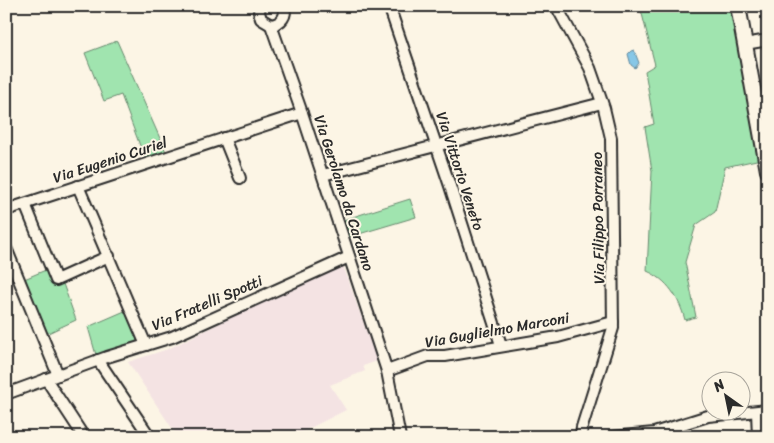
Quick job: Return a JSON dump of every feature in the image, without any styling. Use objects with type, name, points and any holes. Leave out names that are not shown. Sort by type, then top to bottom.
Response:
[{"type":"street","points":[[271,25],[283,19],[285,15],[284,6]]},
{"type":"street","name":"Via Vittorio Veneto","points":[[389,6],[501,346]]},
{"type":"street","name":"Via Filippo Porraneo","points":[[558,6],[590,68],[611,138],[612,156],[613,328],[582,427],[581,437]]},
{"type":"street","points":[[738,6],[768,171]]},
{"type":"street","name":"Via Gerolamo da Cardano","points":[[258,7],[261,19],[271,25],[323,174],[387,371],[400,437]]},
{"type":"street","points":[[745,44],[768,40]]},
{"type":"street","points":[[323,174],[602,103]]},
{"type":"street","name":"Via Eugenio Curiel","points":[[6,210],[302,113]]},
{"type":"street","points":[[224,138],[240,178]]},
{"type":"street","points":[[78,186],[146,345]]},
{"type":"street","points":[[25,204],[56,280],[109,256]]},
{"type":"street","points":[[6,248],[58,375]]},
{"type":"street","name":"Via Fratelli Spotti","points":[[6,394],[98,360],[172,337],[349,257]]},
{"type":"street","name":"Via Guglielmo Marconi","points":[[387,371],[428,356],[445,356],[558,337],[613,322]]},
{"type":"street","points":[[98,360],[150,437]]},
{"type":"street","points":[[46,379],[84,437]]},
{"type":"street","points":[[612,437],[654,433],[708,416],[762,411],[758,437]]},
{"type":"shaded area","points":[[343,265],[377,361],[363,366],[365,371],[330,385],[346,410],[292,437],[178,437],[128,362],[168,349],[254,306]]},
{"type":"green space","points":[[640,6],[732,6],[761,159],[725,167],[715,212],[696,225],[685,262],[696,317],[685,320],[672,291],[661,279],[647,271],[652,171],[645,127],[654,124],[645,71],[655,65]]},
{"type":"green space","points":[[117,41],[166,152],[145,159],[121,95],[104,101],[85,53]]},
{"type":"green space","points":[[410,199],[416,217],[349,237],[343,220]]},
{"type":"green space","points":[[48,269],[62,281],[76,320],[46,334],[22,280]]},
{"type":"green space","points":[[127,310],[141,341],[96,355],[88,327]]},
{"type":"water","points":[[634,50],[639,63],[635,68],[631,65],[628,54]]}]
